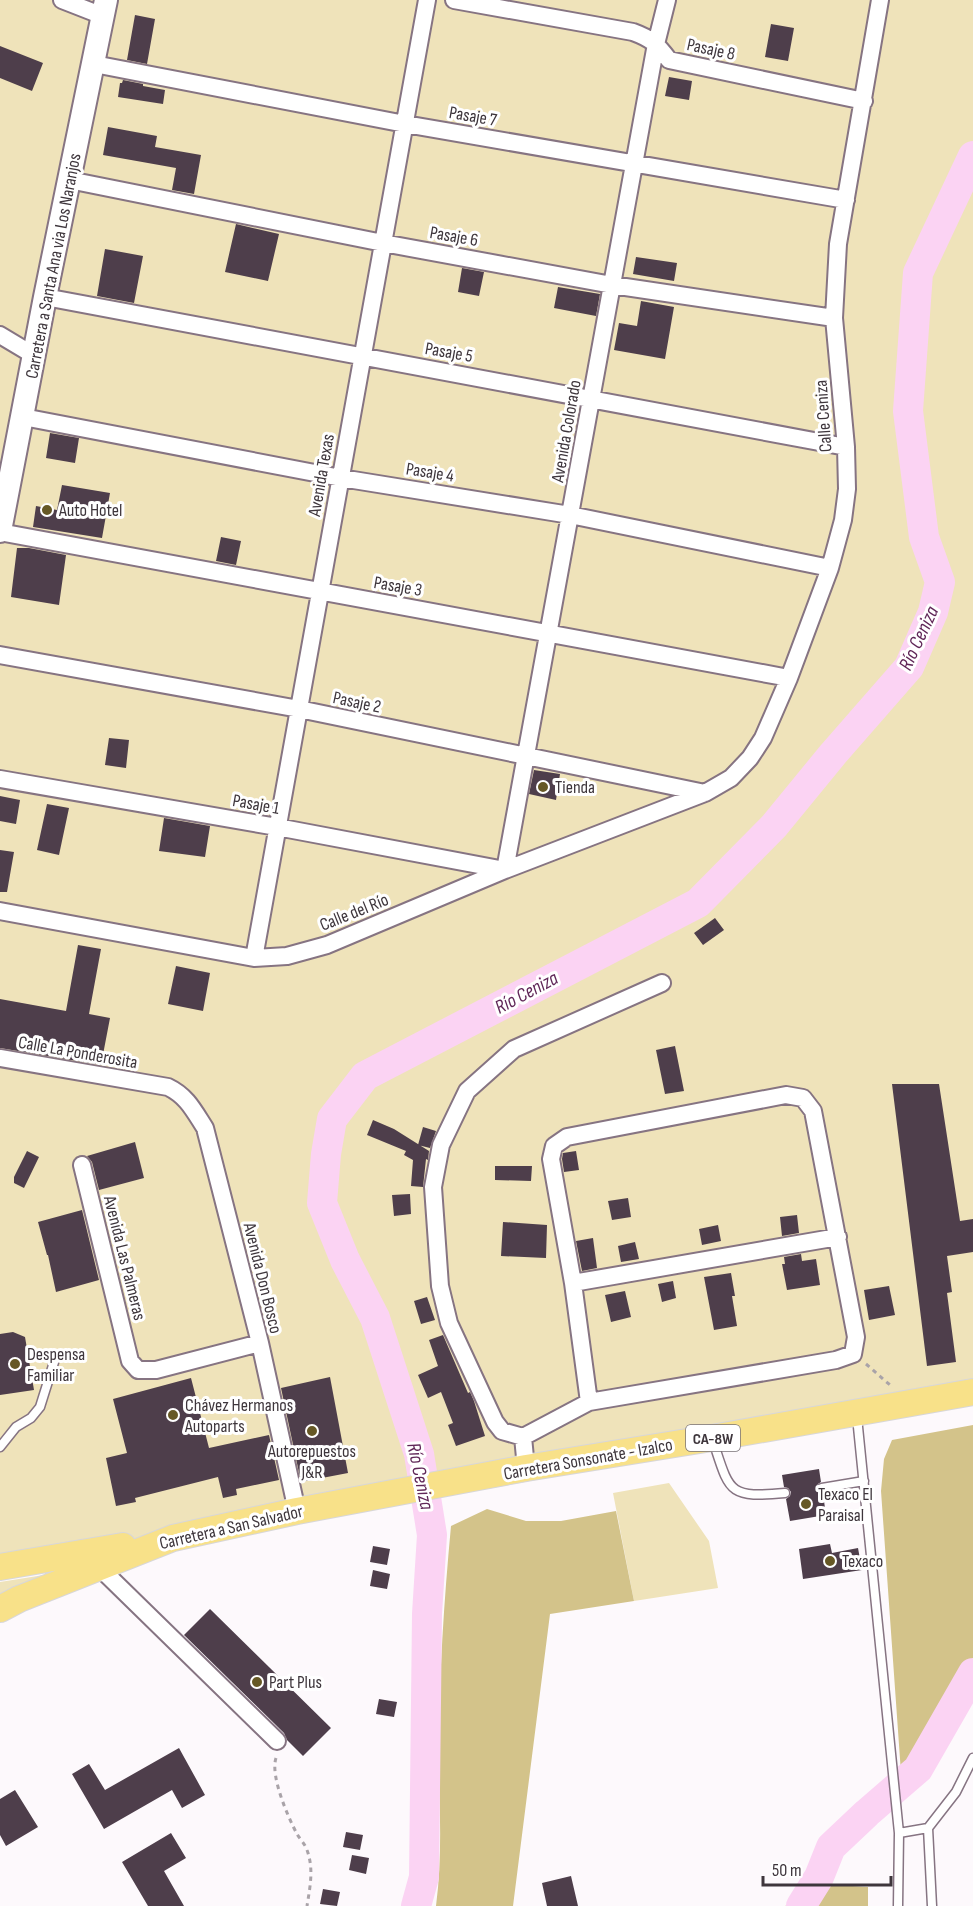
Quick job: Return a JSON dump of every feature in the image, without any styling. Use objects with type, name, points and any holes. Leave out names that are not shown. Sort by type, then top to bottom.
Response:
[{"type":"main road","name":"Carretera a Santa Ana via Los Naranjos","points":[[0,532],[45,297],[105,8]]},
{"type":"main road","name":"Carretera Sonsonate - Izalco","points":[[366,1498],[526,1468],[973,1392]]},
{"type":"main road","name":"Carretera a San Salvador","points":[[0,1609],[173,1538],[366,1498]]},
{"type":"main road","points":[[0,1567],[173,1538]]},
{"type":"street","points":[[62,0],[105,8]]},
{"type":"street","name":"Avenida Texas","points":[[254,958],[427,0]]},
{"type":"street","name":"Pasaje 8","points":[[454,0],[508,5],[633,32],[656,44],[669,60],[864,101]]},
{"type":"street","name":"Avenida Colorado","points":[[506,870],[656,44],[667,0]]},
{"type":"street","name":"Calle Ceniza","points":[[705,793],[731,778],[750,758],[763,738],[789,678],[830,568],[843,520],[847,489],[846,447],[834,318],[838,244],[880,0]]},
{"type":"street","name":"Pasaje 7","points":[[94,64],[405,124],[846,200]]},
{"type":"street","name":"Pasaje 6","points":[[69,180],[383,243],[612,285],[834,318]]},
{"type":"street","name":"Pasaje 5","points":[[45,297],[846,447]]},
{"type":"street","points":[[0,335],[35,356]]},
{"type":"street","name":"Pasaje 4","points":[[23,417],[340,478],[570,515],[830,568]]},
{"type":"street","name":"Pasaje 3","points":[[0,532],[789,678]]},
{"type":"street","name":"Pasaje 2","points":[[0,655],[299,709],[705,793]]},
{"type":"street","name":"Pasaje 1","points":[[0,779],[506,870]]},
{"type":"street","name":"Calle del Río","points":[[0,911],[254,958],[287,956],[327,945],[506,870],[705,793]]},
{"type":"street","points":[[589,1402],[573,1283],[551,1159],[554,1146],[567,1137],[786,1095],[803,1098],[813,1111],[856,1337],[853,1353],[836,1360],[589,1402],[523,1437],[502,1431],[495,1422],[449,1323],[440,1286],[434,1187],[441,1145],[467,1090],[514,1049],[662,983]]},
{"type":"street","name":"Calle La Ponderosita","points":[[0,1058],[150,1084]]},
{"type":"street","name":"Avenida Don Bosco","points":[[150,1084],[168,1087],[181,1093],[205,1128],[260,1342],[297,1511]]},
{"type":"street","name":"Avenida Las Palmeras","points":[[82,1165],[130,1361],[138,1370],[156,1370],[260,1342]]},
{"type":"street","points":[[573,1283],[838,1237]]},
{"type":"street","points":[[523,1437],[526,1468]]},
{"type":"street","points":[[99,1567],[277,1741]]},
{"type":"lane","points":[[0,1447],[16,1427],[31,1418],[40,1407],[55,1359]]},
{"type":"lane","points":[[857,1412],[899,1833],[898,1906]]},
{"type":"lane","points":[[712,1438],[726,1479],[737,1492],[755,1496],[785,1493]]},
{"type":"lane","points":[[822,1488],[864,1481]]},
{"type":"lane","points":[[932,1906],[928,1828],[956,1792],[973,1758]]},
{"type":"lane","points":[[899,1833],[928,1828]]},
{"type":"path","points":[[853,1353],[910,1403]]},
{"type":"path","points":[[277,1741],[278,1752],[274,1764],[282,1802],[299,1837],[307,1847],[310,1861],[312,1875],[307,1906]]},
{"type":"shaded area","points":[[0,0],[973,0],[973,1401],[0,1577]]},
{"type":"shaded area","points":[[973,1425],[973,1666],[901,1773],[881,1491],[884,1459],[892,1440]]},
{"type":"shaded area","points":[[669,1483],[709,1541],[718,1588],[634,1601],[613,1493]]},
{"type":"shaded area","points":[[487,1509],[526,1521],[561,1521],[616,1511],[634,1601],[550,1614],[513,1906],[436,1906],[440,1848],[441,1666],[451,1526]]},
{"type":"shaded area","points":[[69,1571],[0,1600],[0,1582]]},
{"type":"shaded area","points":[[805,1878],[837,1885],[868,1887],[868,1906],[785,1906],[791,1904]]},
{"type":"building","points":[[135,15],[155,19],[147,64],[127,60]]},
{"type":"building","points":[[771,24],[794,28],[788,61],[765,57]]},
{"type":"building","points":[[0,46],[43,63],[32,91],[0,78]]},
{"type":"building","points":[[669,77],[692,81],[689,100],[665,96]]},
{"type":"building","points":[[123,80],[165,90],[163,104],[118,97],[120,83]]},
{"type":"building","points":[[108,127],[157,136],[155,147],[201,155],[194,194],[172,190],[176,168],[103,155]]},
{"type":"building","points":[[236,224],[279,234],[268,281],[225,272]]},
{"type":"building","points":[[105,249],[143,256],[134,303],[97,296]]},
{"type":"building","points":[[636,257],[677,263],[674,281],[633,274]]},
{"type":"building","points":[[462,268],[484,272],[479,296],[458,292]]},
{"type":"building","points":[[558,287],[600,294],[596,316],[554,308]]},
{"type":"building","points":[[641,301],[674,307],[665,359],[614,350],[619,323],[637,326]]},
{"type":"building","points":[[50,433],[79,438],[75,463],[46,458]]},
{"type":"building","name":"Auto Hotel","points":[[62,485],[110,493],[102,538],[33,527],[36,506],[57,510]]},
{"type":"building","points":[[221,537],[241,541],[236,565],[216,561]]},
{"type":"building","points":[[17,548],[66,555],[59,605],[11,597]]},
{"type":"building","points":[[109,738],[129,740],[126,768],[105,765]]},
{"type":"building","points":[[534,770],[560,774],[556,800],[529,794]]},
{"type":"building","points":[[0,796],[20,800],[16,824],[0,821]]},
{"type":"building","points":[[47,804],[69,808],[59,855],[37,850]]},
{"type":"building","points":[[164,818],[210,826],[205,857],[159,851]]},
{"type":"building","points":[[0,850],[14,852],[7,892],[0,892]]},
{"type":"building","points":[[715,918],[724,930],[703,945],[694,933]]},
{"type":"building","points":[[78,945],[101,949],[89,1014],[110,1018],[101,1065],[0,1048],[0,999],[66,1011]]},
{"type":"building","points":[[176,966],[210,973],[203,1011],[168,1004]]},
{"type":"building","points":[[675,1046],[684,1091],[665,1094],[656,1050]]},
{"type":"building","points":[[892,1084],[939,1084],[960,1221],[973,1219],[973,1252],[947,1256],[952,1292],[947,1293],[956,1362],[927,1366]]},
{"type":"building","points":[[373,1120],[394,1129],[429,1151],[423,1187],[411,1186],[413,1160],[404,1155],[406,1151],[367,1135]]},
{"type":"building","points":[[423,1127],[436,1131],[430,1148],[418,1145]]},
{"type":"building","points":[[135,1142],[144,1178],[99,1190],[92,1162],[87,1156]]},
{"type":"building","points":[[27,1151],[39,1157],[24,1188],[14,1183],[14,1177]]},
{"type":"building","points":[[576,1151],[579,1170],[564,1172],[563,1153]]},
{"type":"building","points":[[495,1166],[532,1166],[531,1181],[495,1180]]},
{"type":"building","points":[[410,1194],[411,1214],[394,1216],[392,1195]]},
{"type":"building","points":[[628,1198],[631,1217],[612,1220],[608,1201]]},
{"type":"building","points":[[82,1210],[99,1280],[56,1292],[38,1222]]},
{"type":"building","points":[[797,1215],[799,1233],[782,1236],[780,1217]]},
{"type":"building","points":[[503,1222],[547,1225],[546,1258],[501,1256]]},
{"type":"building","points":[[718,1225],[721,1241],[702,1245],[699,1229]]},
{"type":"building","points":[[593,1238],[597,1268],[582,1271],[576,1241]]},
{"type":"building","points":[[635,1242],[639,1259],[621,1262],[618,1246]]},
{"type":"building","points":[[801,1254],[802,1261],[816,1259],[820,1285],[787,1290],[782,1264],[785,1264],[784,1257]]},
{"type":"building","points":[[731,1273],[737,1326],[714,1330],[704,1277]]},
{"type":"building","points":[[673,1281],[676,1298],[662,1302],[658,1284]]},
{"type":"building","points":[[889,1286],[895,1315],[869,1320],[864,1290]]},
{"type":"building","points":[[625,1291],[631,1317],[611,1322],[605,1295]]},
{"type":"building","points":[[427,1297],[435,1320],[421,1324],[414,1301]]},
{"type":"building","name":"Despensa Familiar","points":[[13,1332],[25,1337],[34,1390],[0,1395],[0,1334]]},
{"type":"building","points":[[443,1335],[468,1393],[470,1392],[474,1401],[485,1436],[456,1446],[448,1425],[453,1423],[441,1392],[428,1398],[418,1375],[438,1366],[429,1340]]},
{"type":"building","name":"Autorepuestos J&R","points":[[330,1377],[348,1473],[301,1482],[281,1388]]},
{"type":"building","points":[[191,1378],[209,1448],[269,1435],[279,1480],[236,1489],[237,1495],[223,1498],[218,1477],[135,1498],[136,1502],[116,1506],[106,1458],[127,1453],[113,1399]]},
{"type":"building","name":"Texaco El Paraisal","points":[[819,1469],[821,1482],[816,1488],[823,1494],[826,1515],[790,1521],[786,1499],[791,1492],[784,1487],[782,1475]]},
{"type":"building","name":"Texaco","points":[[830,1544],[832,1553],[858,1548],[862,1570],[803,1579],[799,1549]]},
{"type":"building","points":[[373,1546],[390,1549],[387,1565],[370,1562]]},
{"type":"building","points":[[373,1570],[390,1574],[387,1589],[370,1586]]},
{"type":"building","name":"Part Plus","points":[[210,1609],[331,1728],[303,1756],[287,1740],[284,1733],[184,1635]]},
{"type":"building","points":[[379,1699],[397,1702],[394,1717],[376,1714]]},
{"type":"building","points":[[179,1748],[205,1795],[182,1808],[172,1790],[104,1829],[72,1774],[89,1764],[105,1790]]},
{"type":"building","points":[[15,1790],[38,1827],[6,1846],[0,1835],[0,1799]]},
{"type":"building","points":[[346,1832],[363,1835],[360,1850],[343,1847]]},
{"type":"building","points":[[171,1833],[186,1858],[164,1871],[184,1906],[148,1906],[122,1862]]},
{"type":"building","points":[[352,1855],[369,1858],[366,1874],[349,1870]]},
{"type":"building","points":[[571,1876],[578,1906],[547,1906],[542,1883]]},
{"type":"building","points":[[323,1889],[340,1892],[337,1906],[320,1904]]},
{"type":"waterway","name":"Río Ceniza","points":[[416,1906],[424,1877],[427,1614],[432,1535],[419,1454],[375,1318],[345,1260],[322,1203],[326,1154],[332,1119],[365,1076],[698,903],[774,826],[909,667],[933,612],[940,582],[924,537],[908,411],[918,273],[973,156]]},
{"type":"waterway","points":[[801,1906],[819,1877],[831,1847],[918,1769],[973,1673]]},
{"type":"place","name":"Auto Hotel","points":[[47,510]]},
{"type":"place","name":"Tienda","points":[[543,787]]},
{"type":"place","name":"Despensa Familiar","points":[[15,1364]]},
{"type":"place","name":"Chávez Hermanos Autoparts","points":[[173,1415]]},
{"type":"place","name":"Autorepuestos J&R","points":[[312,1431]]},
{"type":"place","name":"Texaco El Paraisal","points":[[806,1504]]},
{"type":"place","name":"Texaco","points":[[830,1561]]},
{"type":"place","name":"Part Plus","points":[[257,1682]]}]
